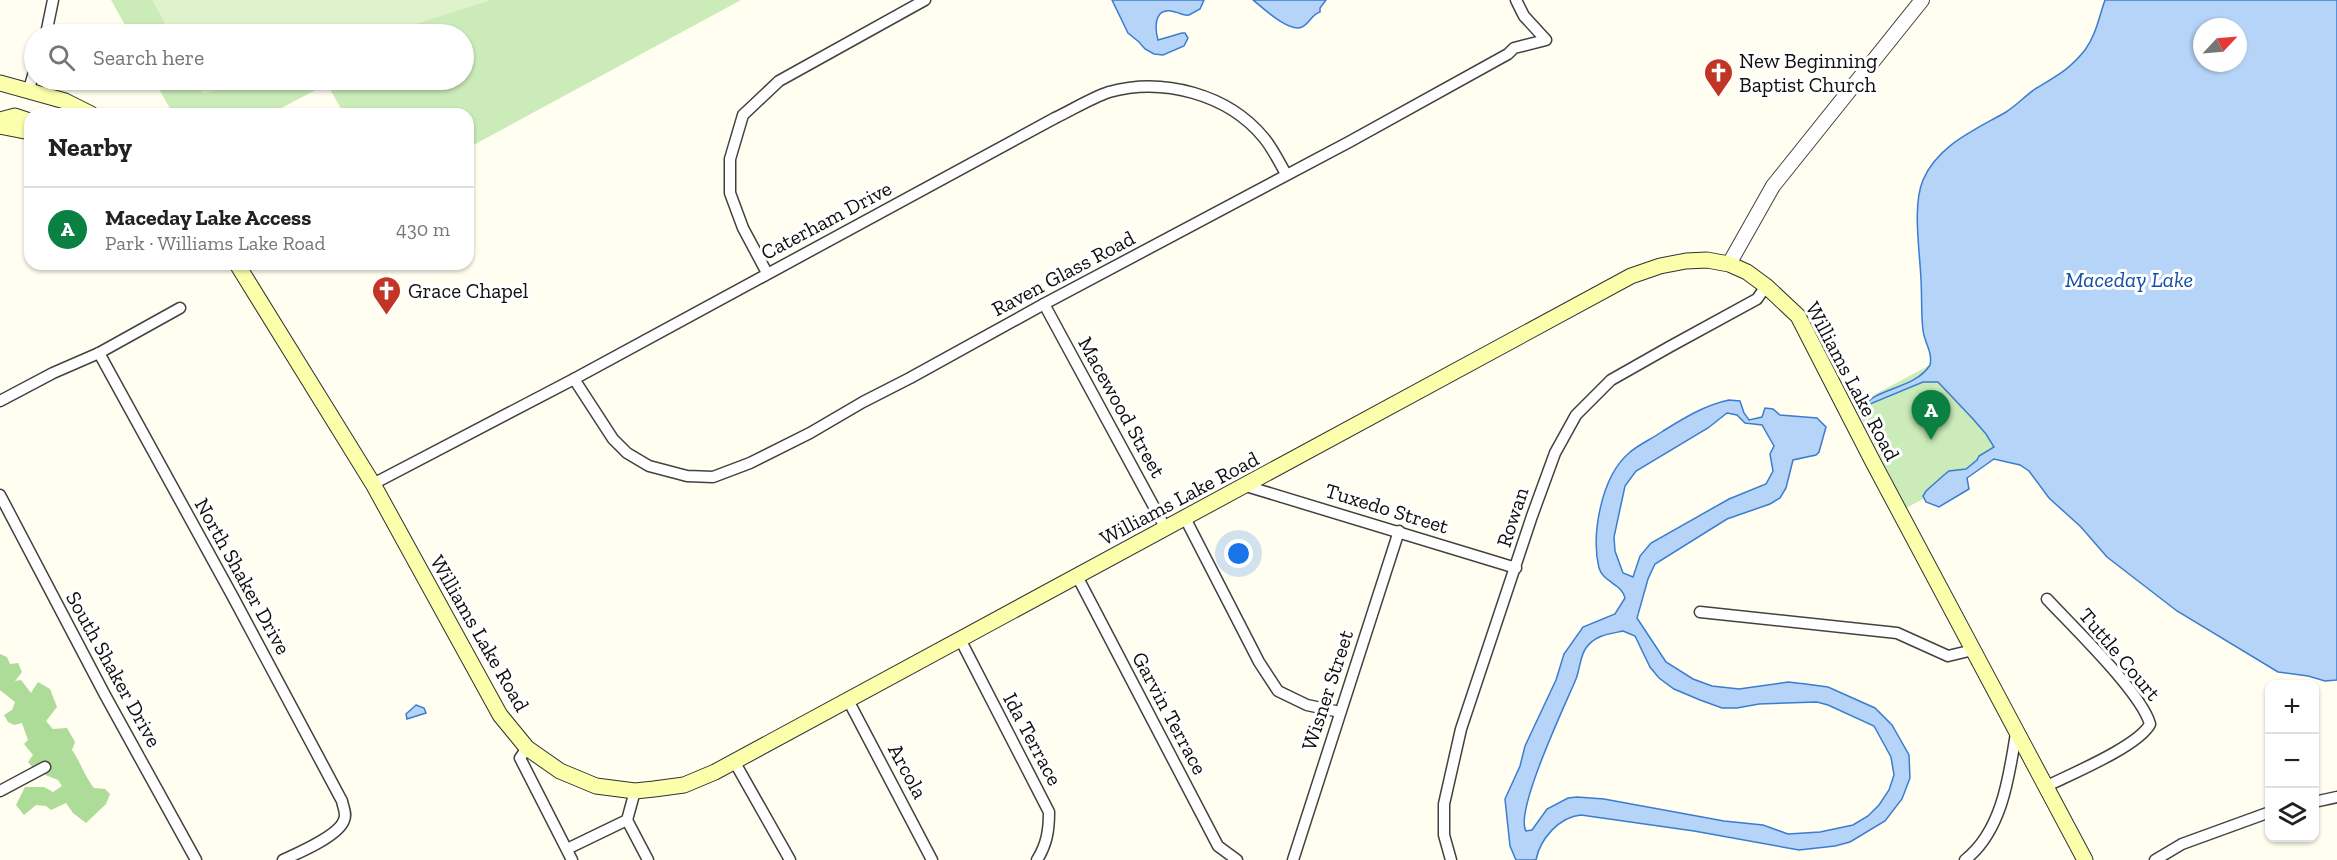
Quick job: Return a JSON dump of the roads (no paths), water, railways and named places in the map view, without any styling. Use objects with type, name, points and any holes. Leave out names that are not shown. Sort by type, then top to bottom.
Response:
[{"type":"main road","points":[[0,82],[24,88]]},
{"type":"main road","points":[[32,90],[79,108]]},
{"type":"main road","points":[[0,120],[15,116],[24,119]]},
{"type":"main road","points":[[0,126],[24,131]]},
{"type":"main road","name":"Williams Lake Road","points":[[241,270],[373,484],[500,715],[527,748],[560,771],[596,786],[635,791],[684,785],[734,761],[1631,276],[1660,266],[1686,261],[1729,264],[1747,272],[1766,286],[1798,316],[2085,860]]},
{"type":"street","points":[[48,24],[53,0]]},
{"type":"street","points":[[767,273],[743,228],[730,193],[730,159],[743,115],[779,81],[925,0]]},
{"type":"street","name":"Raven Glass Road","points":[[574,379],[613,439],[627,453],[649,466],[687,476],[713,477],[750,463],[810,433],[1468,76],[1508,54],[1514,48],[1546,40],[1524,16],[1516,0]]},
{"type":"street","points":[[1729,264],[1773,186],[1922,0]]},
{"type":"street","name":"Caterham Drive","points":[[373,484],[574,379],[1055,118],[1108,92],[1154,85],[1199,93],[1238,114],[1263,137],[1286,174]]},
{"type":"street","name":"Rowan","points":[[1450,860],[1444,835],[1444,804],[1461,729],[1555,453],[1576,415],[1611,380],[1671,345],[1757,300],[1766,286]]},
{"type":"street","name":"Macewood Street","points":[[1044,304],[1166,529]]},
{"type":"street","points":[[0,401],[53,373],[99,353],[180,308]]},
{"type":"street","name":"North Shaker Drive","points":[[99,353],[342,801],[344,821],[339,828],[284,860]]},
{"type":"street","name":"Tuxedo Street","points":[[1246,486],[1516,568]]},
{"type":"street","name":"South Shaker Drive","points":[[0,495],[105,695],[196,860]]},
{"type":"street","points":[[1185,518],[1254,652],[1278,691],[1307,705],[1340,712]]},
{"type":"street","name":"Wisner Street","points":[[1293,860],[1399,531]]},
{"type":"street","name":"Garvin Terrace","points":[[1077,576],[1218,846],[1237,860]]},
{"type":"street","name":"Tuttle Court","points":[[2045,787],[2132,742],[2150,724],[2142,707],[2122,681],[2047,598]]},
{"type":"street","points":[[1700,612],[1898,633],[1948,656],[1973,650]]},
{"type":"street","name":"Ida Terrace","points":[[960,639],[1049,812],[1046,846],[1037,860]]},
{"type":"street","name":"Arcola","points":[[848,700],[932,860]]},
{"type":"street","points":[[1965,860],[1976,851],[2004,797],[2016,733]]},
{"type":"street","points":[[527,748],[520,758],[572,860]]},
{"type":"street","points":[[734,761],[790,860]]},
{"type":"street","points":[[0,791],[45,767]]},
{"type":"street","points":[[635,791],[627,820],[648,860]]},
{"type":"street","points":[[2319,801],[2337,797]]},
{"type":"street","points":[[2155,860],[2182,844],[2265,814]]},
{"type":"street","points":[[567,849],[627,820]]},
{"type":"water","points":[[1112,0],[1204,0],[1200,9],[1189,15],[1168,11],[1160,14],[1156,23],[1158,40],[1182,33],[1185,33],[1188,38],[1184,46],[1163,55],[1154,54],[1145,49],[1128,33]]},
{"type":"water","points":[[1253,0],[1326,0],[1320,12],[1305,25],[1297,28],[1276,19]]},
{"type":"water","name":"Maceday Lake","points":[[2105,0],[2337,0],[2337,680],[2325,681],[2278,672],[2177,611],[2107,557],[2081,527],[2049,498],[2029,471],[2020,465],[1994,459],[1967,478],[1969,489],[1939,507],[1926,502],[1923,496],[1926,491],[1944,475],[1949,471],[1966,469],[1979,456],[1994,447],[1986,434],[1938,382],[1923,382],[1863,407],[1876,396],[1915,379],[1930,365],[1922,324],[1917,216],[1920,191],[1930,168],[1938,157],[1958,140],[2006,112],[2073,63],[2085,50],[2095,32]]},
{"type":"water","points":[[1740,401],[1749,420],[1762,417],[1765,408],[1773,409],[1780,415],[1817,418],[1826,427],[1819,452],[1816,455],[1793,460],[1786,488],[1780,498],[1770,504],[1727,519],[1655,564],[1648,579],[1637,618],[1666,662],[1693,679],[1712,686],[1739,689],[1788,682],[1828,687],[1875,708],[1892,725],[1909,755],[1910,778],[1902,799],[1885,821],[1850,842],[1835,846],[1799,850],[1694,831],[1581,815],[1565,820],[1552,830],[1542,844],[1536,860],[1516,860],[1510,846],[1505,799],[1520,766],[1525,746],[1556,680],[1564,654],[1583,627],[1615,614],[1625,598],[1620,589],[1601,573],[1597,555],[1596,539],[1600,507],[1611,476],[1619,463],[1637,447],[1687,417],[1720,402]],"holes":[[[1727,413],[1737,415],[1745,423],[1762,425],[1774,446],[1770,454],[1773,471],[1766,484],[1729,499],[1651,543],[1640,556],[1633,577],[1623,573],[1615,551],[1614,537],[1625,486],[1636,471],[1708,428]],[[1623,631],[1635,636],[1650,667],[1659,678],[1674,689],[1700,700],[1722,708],[1817,702],[1874,726],[1891,757],[1894,775],[1889,790],[1868,816],[1853,825],[1820,832],[1788,834],[1763,825],[1724,821],[1604,799],[1577,797],[1568,798],[1547,809],[1532,830],[1526,831],[1524,820],[1534,781],[1576,679],[1584,651],[1598,638]]]},
{"type":"water","points":[[416,705],[424,708],[426,713],[407,719],[406,714]]},
{"type":"place","name":"New Beginning Baptist Church","points":[[1718,98]]},
{"type":"place","name":"Grace Chapel","points":[[387,316]]},
{"type":"place","name":"Maceday Lake Access","points":[[1931,440]]}]
